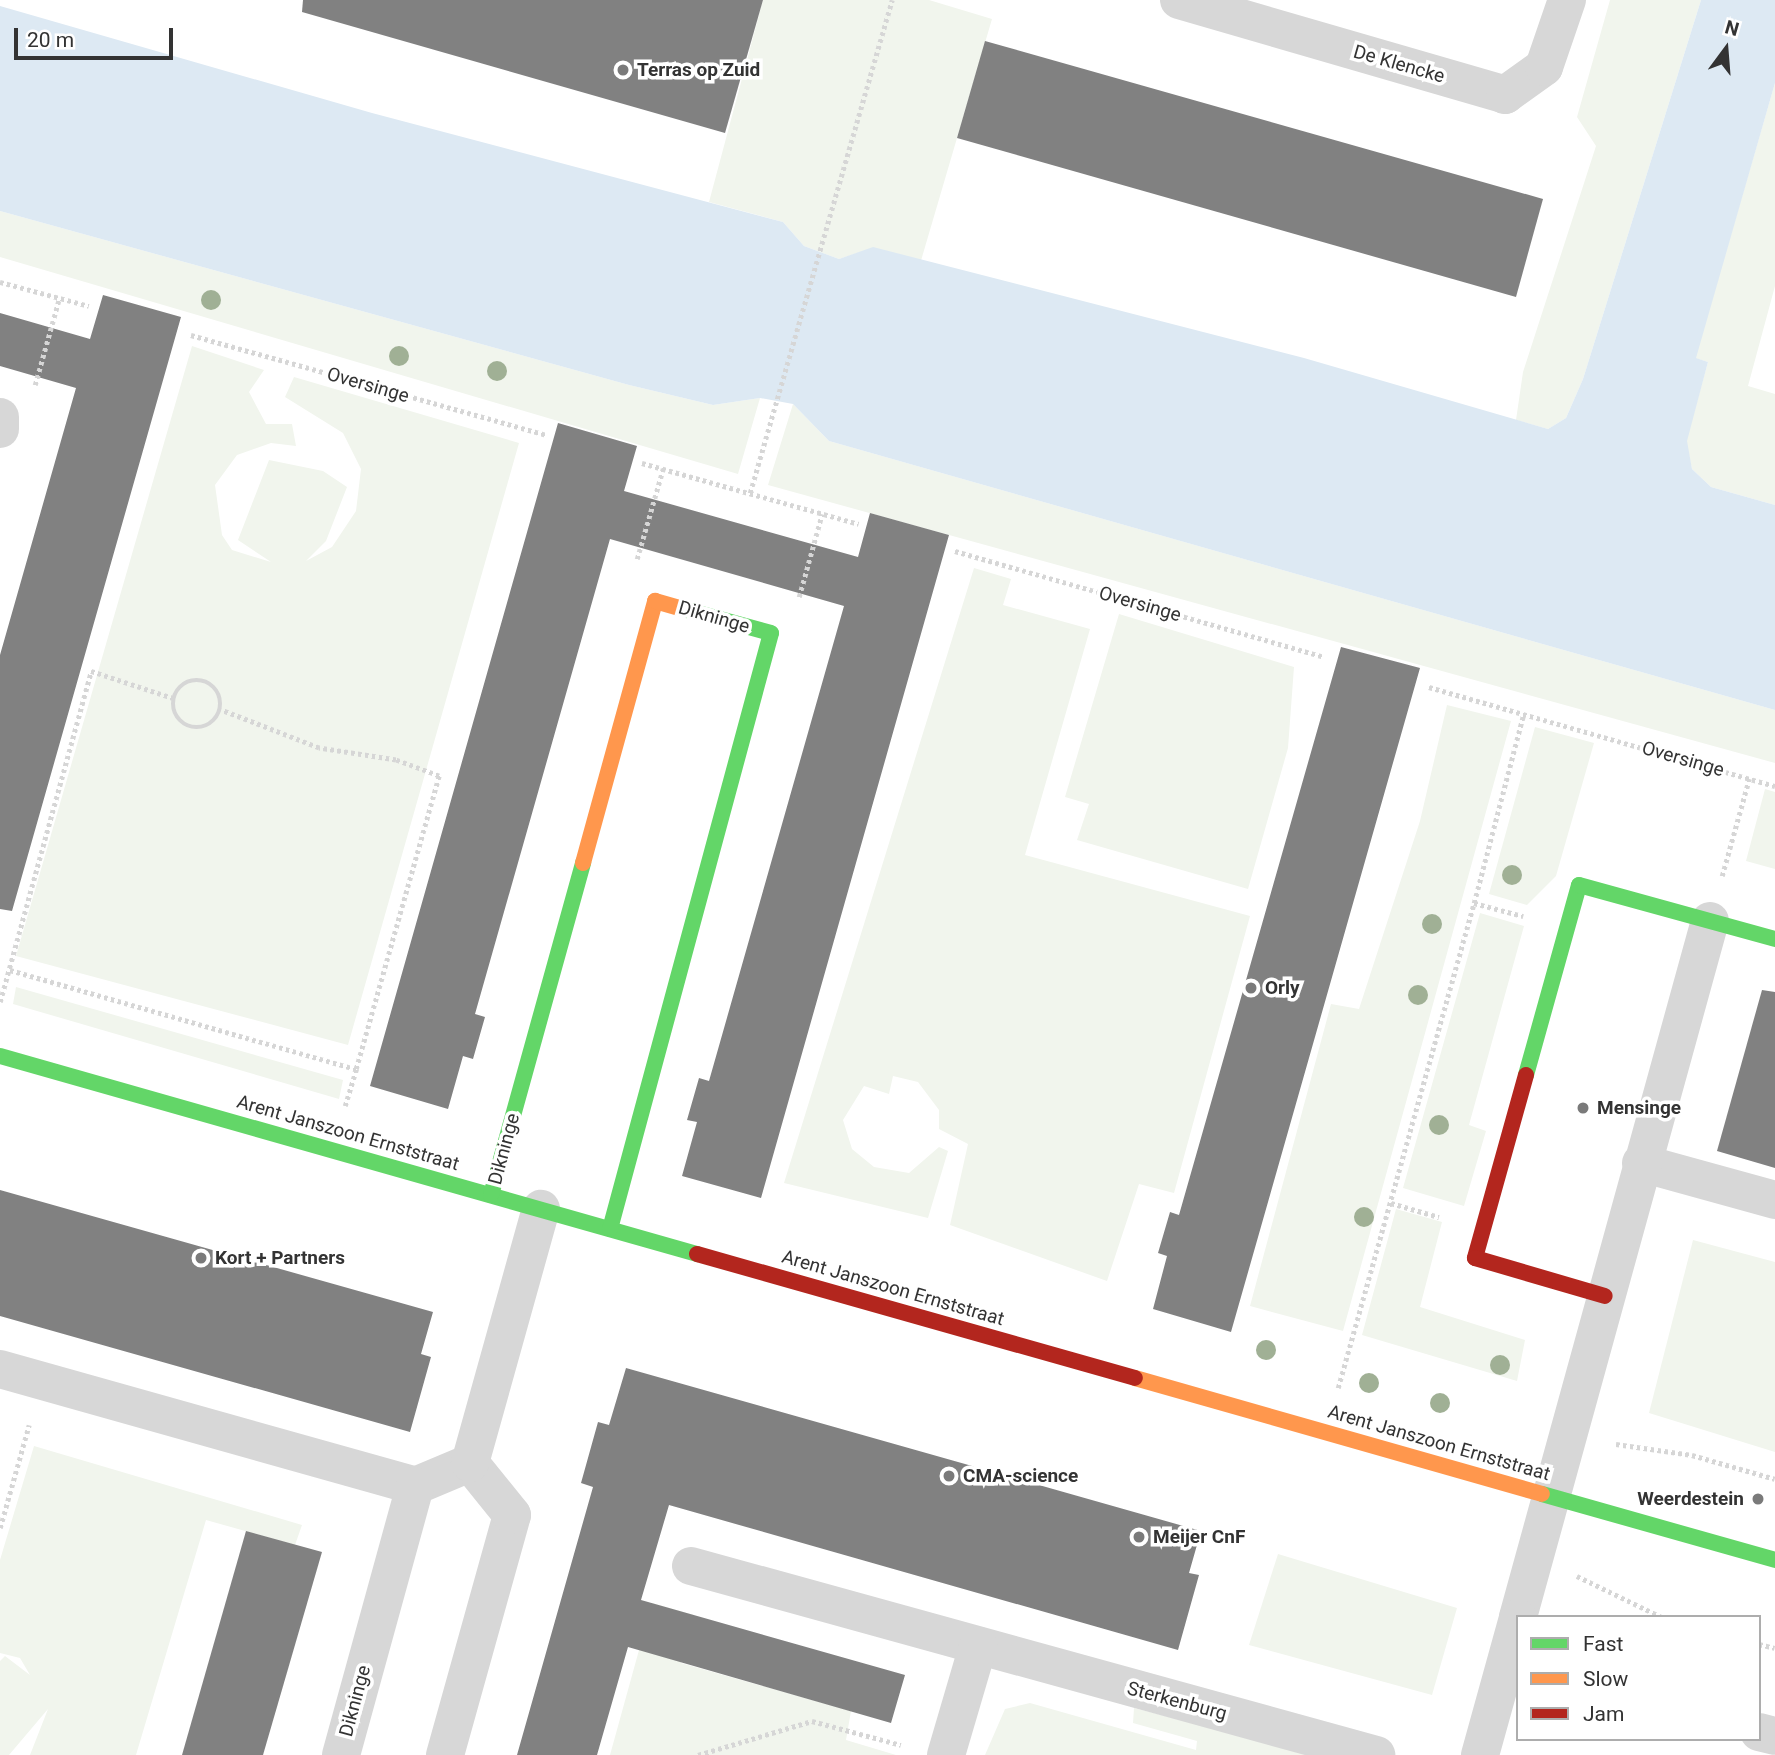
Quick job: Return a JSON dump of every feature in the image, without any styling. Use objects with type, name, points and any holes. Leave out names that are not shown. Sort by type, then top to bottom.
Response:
[{"type":"street","name":"De Klencke","points":[[1179,0],[1505,95],[1544,67],[1567,0]]},
{"type":"street","name":"Dikninge","points":[[491,1195],[655,601],[771,633],[610,1229]]},
{"type":"street","points":[[1605,1296],[1475,1258],[1579,885],[1775,939]]},
{"type":"street","points":[[1519,1615],[1549,1496],[1710,921]]},
{"type":"street","name":"Arent Janszoon Ernststraat","points":[[0,1056],[1775,1560]]},
{"type":"street","points":[[1642,1163],[1775,1200]]},
{"type":"street","points":[[470,1462],[541,1209]]},
{"type":"street","points":[[0,1368],[415,1486],[470,1462]]},
{"type":"street","points":[[444,1755],[512,1515],[470,1462]]},
{"type":"street","name":"Dikninge","points":[[341,1755],[415,1486]]},
{"type":"street","name":"Sterkenburg","points":[[691,1566],[1376,1755]]},
{"type":"street","points":[[1479,1755],[1512,1661],[1516,1632]]},
{"type":"street","points":[[928,1751],[978,1646]]},
{"type":"path","points":[[750,493],[892,0]]},
{"type":"path","points":[[0,282],[89,306]]},
{"type":"path","points":[[1,421],[31,399],[59,299]]},
{"type":"path","name":"Oversinge","points":[[191,335],[545,435]]},
{"type":"path","points":[[642,463],[859,524]]},
{"type":"path","points":[[655,601],[633,572],[663,469]]},
{"type":"path","points":[[771,633],[795,610],[822,514]]},
{"type":"path","name":"Oversinge","points":[[955,551],[1324,657]]},
{"type":"path","points":[[0,1002],[91,671],[173,698]]},
{"type":"path","points":[[204,680],[216,688],[221,710],[211,724],[195,729],[180,722],[173,698],[182,685],[204,680]]},
{"type":"path","name":"Oversinge","points":[[1429,687],[1775,786]]},
{"type":"path","points":[[10,970],[356,1069],[439,776],[396,760],[319,748],[221,710]]},
{"type":"path","points":[[1326,1433],[1474,903],[1524,713]]},
{"type":"path","points":[[1710,921],[1749,779]]},
{"type":"path","points":[[1474,903],[1567,927]]},
{"type":"path","points":[[0,1528],[41,1380]]},
{"type":"path","points":[[698,1755],[812,1721],[928,1751]]},
{"type":"shaded area","points":[[763,0],[929,0],[992,19],[920,264],[873,248],[839,259],[804,246],[783,222],[709,202]]},
{"type":"shaded area","points":[[1610,0],[1701,0],[1583,379],[1566,418],[1548,429],[1516,420],[1523,372],[1596,146],[1577,117]]},
{"type":"shaded area","points":[[1701,0],[1775,0],[1775,83],[1696,358],[1708,362],[1687,441],[1692,469],[1711,487],[1775,505],[1775,710],[829,441],[793,404],[760,398],[713,405],[629,385],[0,211],[0,6],[372,113],[783,222],[804,246],[839,259],[873,247],[1304,358],[1548,429],[1566,418],[1583,379]]},
{"type":"shaded area","points":[[1775,83],[1775,286],[1748,386],[1775,394],[1775,505],[1711,487],[1692,469],[1686,441],[1708,362],[1695,358]]},
{"type":"shaded area","points":[[0,211],[629,385],[713,405],[760,398],[738,474],[0,257]]},
{"type":"shaded area","points":[[192,346],[264,370],[249,392],[266,424],[292,424],[296,446],[271,443],[237,455],[215,485],[222,535],[232,550],[271,562],[238,540],[269,460],[323,471],[347,487],[326,541],[306,561],[332,547],[356,511],[361,469],[343,433],[285,397],[294,377],[519,443],[348,1045],[16,956]]},
{"type":"shaded area","points":[[793,404],[829,441],[1775,710],[1775,763],[768,485]]},
{"type":"shaded area","points":[[974,568],[1011,579],[1003,605],[1090,629],[1025,855],[1250,916],[1174,1193],[1139,1184],[1107,1281],[950,1225],[968,1144],[939,1129],[939,1110],[918,1082],[893,1076],[889,1094],[864,1086],[843,1120],[852,1149],[874,1167],[909,1173],[939,1147],[948,1151],[928,1218],[784,1183]]},
{"type":"shaded area","points":[[1119,614],[1294,667],[1288,748],[1248,889],[1077,840],[1089,804],[1065,797]]},
{"type":"shaded area","points":[[1447,705],[1511,721],[1343,1331],[1250,1306],[1331,1004],[1359,1009],[1420,821]]},
{"type":"shaded area","points":[[1535,727],[1594,743],[1556,876],[1527,905],[1489,894]]},
{"type":"shaded area","points":[[1765,789],[1775,792],[1775,869],[1746,861]]},
{"type":"shaded area","points":[[1480,913],[1524,926],[1469,1125],[1486,1131],[1464,1206],[1403,1188]]},
{"type":"shaded area","points":[[16,987],[343,1080],[339,1099],[13,1004]]},
{"type":"shaded area","points":[[1396,1209],[1442,1222],[1420,1307],[1525,1340],[1517,1381],[1362,1335]]},
{"type":"shaded area","points":[[1693,1240],[1775,1262],[1775,1452],[1649,1413]]},
{"type":"shaded area","points":[[34,1446],[302,1525],[295,1545],[206,1520],[136,1755],[30,1755],[48,1709],[9,1755],[0,1755],[0,1661],[5,1656],[30,1675],[20,1658],[0,1653],[0,1560]]},
{"type":"shaded area","points":[[1278,1554],[1457,1608],[1432,1695],[1249,1645]]},
{"type":"shaded area","points":[[652,1603],[694,1615],[681,1663],[851,1711],[846,1740],[896,1755],[610,1755]]},
{"type":"shaded area","points":[[1030,1703],[1196,1750],[1197,1741],[1133,1723],[1134,1708],[1315,1755],[985,1755],[1005,1709]]},
{"type":"building","name":"Terras op Zuid","points":[[303,0],[763,0],[725,133],[302,12]]},
{"type":"building","points":[[985,41],[1543,199],[1516,297],[957,138]]},
{"type":"building","points":[[103,295],[181,317],[12,911],[0,909],[0,655],[76,388],[0,366],[0,313],[90,339]]},
{"type":"building","points":[[558,423],[637,446],[624,491],[858,557],[870,513],[949,535],[761,1198],[682,1176],[697,1122],[687,1120],[699,1078],[709,1081],[844,606],[610,539],[475,1014],[485,1017],[473,1059],[463,1056],[448,1109],[370,1086]]},
{"type":"building","points":[[1341,647],[1420,668],[1231,1332],[1153,1309],[1167,1256],[1158,1253],[1170,1212],[1179,1215]]},
{"type":"building","points":[[1762,990],[1775,992],[1775,1168],[1717,1151]]},
{"type":"building","points":[[0,1190],[433,1312],[421,1354],[431,1357],[410,1432],[0,1316]]},
{"type":"building","points":[[626,1368],[1201,1531],[1189,1573],[1199,1575],[1178,1650],[669,1505],[641,1600],[905,1675],[891,1723],[628,1647],[597,1755],[517,1755],[593,1487],[581,1483],[598,1422],[609,1425]]},
{"type":"building","points":[[246,1531],[322,1552],[263,1755],[182,1755]]},
{"type":"traffic: fast","points":[[610,1229],[771,633],[683,609]]},
{"type":"traffic: fast","points":[[491,1195],[583,863]]},
{"type":"traffic: fast","points":[[1526,1075],[1579,885],[1775,939]]},
{"type":"traffic: fast","points":[[0,1056],[697,1254]]},
{"type":"traffic: fast","points":[[1542,1494],[1775,1560]]},
{"type":"traffic: slow","points":[[583,863],[655,601],[683,609]]},
{"type":"traffic: slow","points":[[1135,1378],[1542,1494]]},
{"type":"traffic: jam","points":[[1526,1075],[1475,1258],[1605,1296]]},
{"type":"traffic: jam","points":[[697,1254],[1135,1378]]},
{"type":"place","name":"Terras op Zuid","points":[[623,70]]},
{"type":"place","name":"Orly","points":[[1251,988]]},
{"type":"place","name":"Mensinge","points":[[1583,1108]]},
{"type":"place","name":"Kort + Partners","points":[[201,1258]]},
{"type":"place","name":"CMA-science","points":[[949,1476]]},
{"type":"place","name":"Weerdestein","points":[[1758,1499]]},
{"type":"place","name":"Meijer CnF","points":[[1139,1537]]}]
